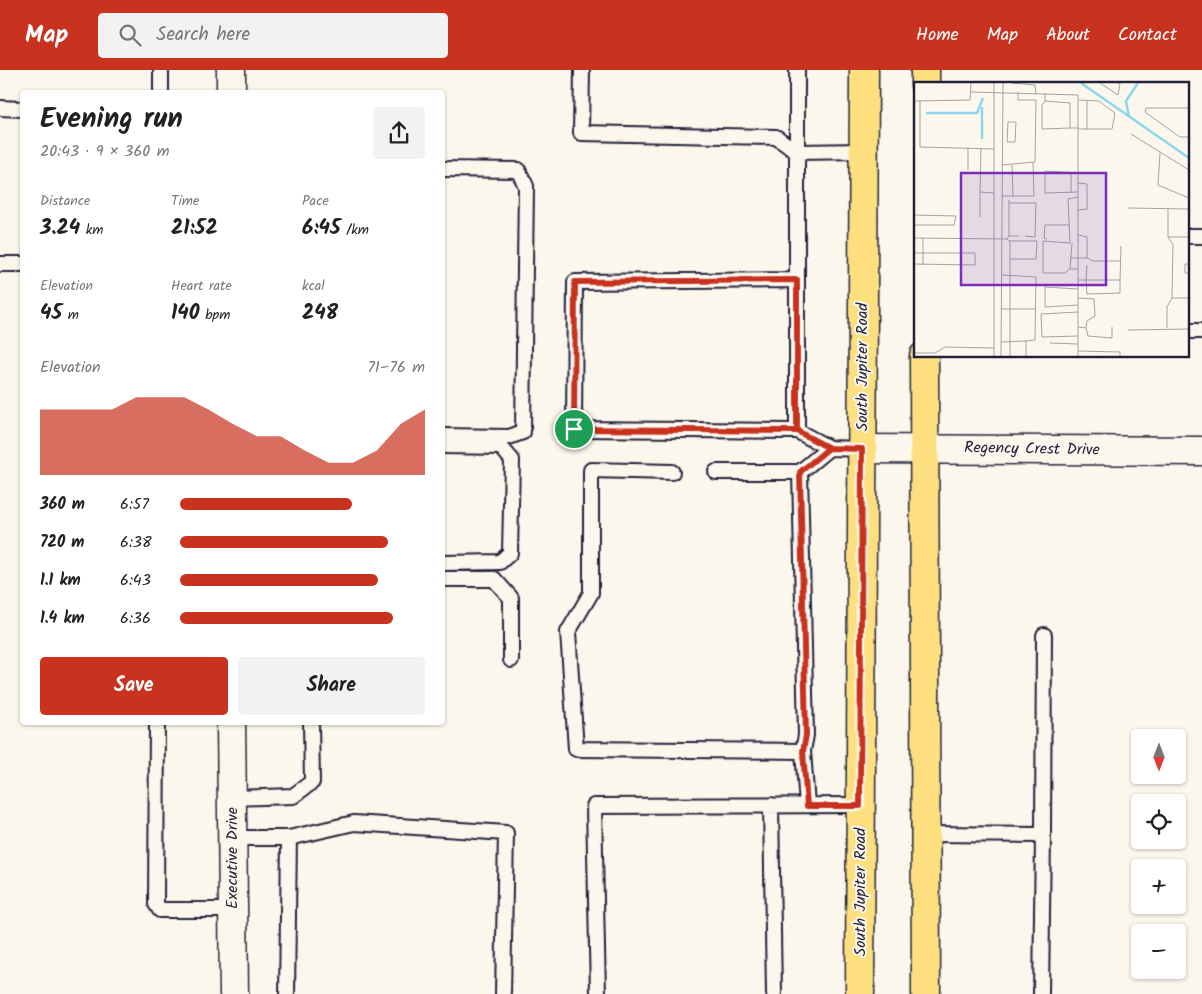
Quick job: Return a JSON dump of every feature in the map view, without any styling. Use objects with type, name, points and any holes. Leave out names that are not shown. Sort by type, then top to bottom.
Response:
[{"type":"main road","name":"South Jupiter Road","points":[[860,994],[864,70]]},
{"type":"main road","points":[[924,358],[926,994]]},
{"type":"street","points":[[231,70],[231,90]]},
{"type":"street","name":"Regency Crest Drive","points":[[862,449],[1202,451]]},
{"type":"street","name":"Executive Drive","points":[[231,725],[234,994]]},
{"type":"lane","points":[[161,70],[161,90]]},
{"type":"lane","points":[[582,70],[581,133],[776,137],[797,152],[864,151]]},
{"type":"lane","points":[[796,70],[797,431]]},
{"type":"lane","points":[[0,108],[20,109]]},
{"type":"lane","points":[[445,169],[518,170],[526,186],[524,432],[508,437],[445,436]]},
{"type":"lane","points":[[0,264],[20,264]]},
{"type":"lane","points":[[797,280],[575,282],[574,429],[797,431],[829,448],[862,449]]},
{"type":"lane","points":[[445,446],[501,447],[512,460],[510,553],[500,562],[445,563]]},
{"type":"lane","points":[[716,472],[800,472],[829,448]]},
{"type":"lane","points":[[672,472],[590,470],[591,593],[568,632],[576,749],[803,751]]},
{"type":"lane","points":[[800,472],[806,735],[803,751],[807,806]]},
{"type":"lane","points":[[445,579],[494,579],[511,598],[511,660]]},
{"type":"lane","points":[[1041,994],[1044,636]]},
{"type":"lane","points":[[158,725],[156,904],[160,910],[232,910]]},
{"type":"lane","points":[[232,798],[293,796],[312,782],[311,725]]},
{"type":"lane","points":[[598,994],[594,806],[860,806]]},
{"type":"lane","points":[[771,806],[774,994]]},
{"type":"lane","points":[[232,838],[289,838],[354,823],[506,833],[503,994]]},
{"type":"lane","points":[[925,834],[1043,835]]},
{"type":"lane","points":[[287,994],[289,838]]},
{"type":"route","points":[[574,429],[575,282],[797,280],[797,431],[829,448],[800,472],[806,735],[803,751],[807,806],[860,806],[862,449],[829,448],[797,431],[574,429]]}]
